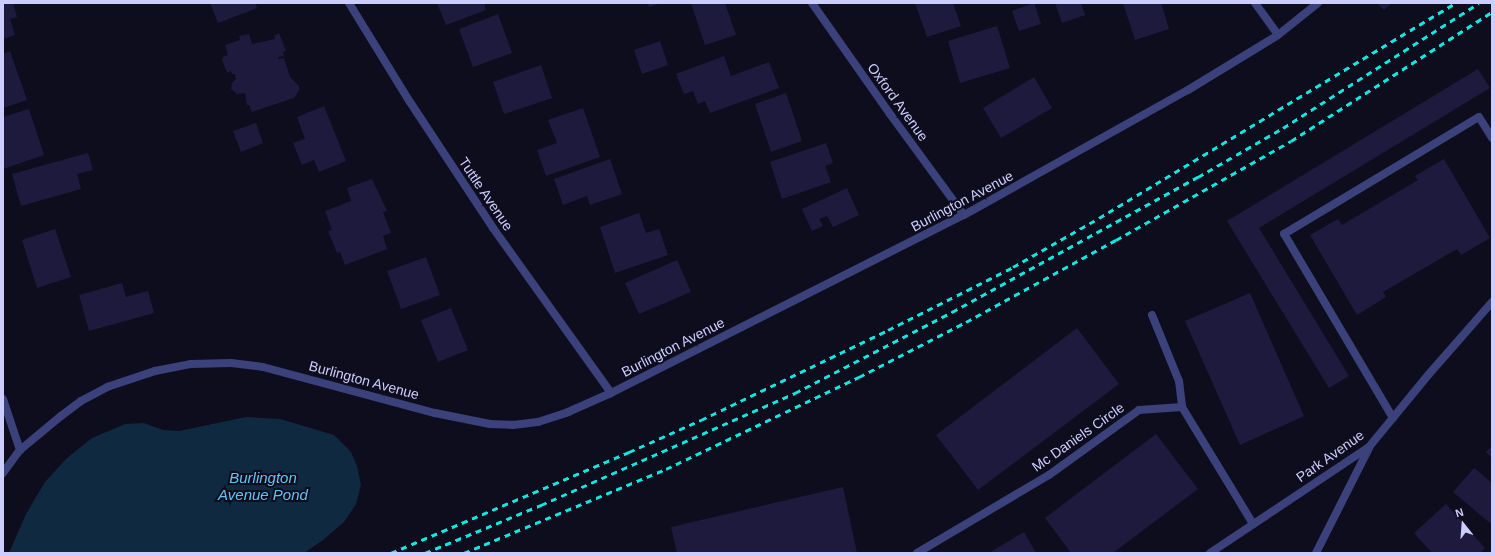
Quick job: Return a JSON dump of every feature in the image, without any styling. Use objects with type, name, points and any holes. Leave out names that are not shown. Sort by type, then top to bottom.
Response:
[{"type":"street","name":"Tuttle Avenue","points":[[349,3],[410,102],[493,228],[611,393]]},
{"type":"street","name":"Oxford Avenue","points":[[812,3],[890,114],[964,215]]},
{"type":"street","points":[[1255,3],[1278,35]]},
{"type":"street","name":"Burlington Avenue","points":[[3,473],[20,450],[81,401],[107,388],[155,371],[191,364],[231,363],[263,367],[435,413],[490,424],[513,425],[538,422],[568,412],[611,393],[964,215],[1134,121],[1278,35],[1318,3]]},
{"type":"street","points":[[1394,418],[1284,234],[1479,117],[1492,138]]},
{"type":"street","name":"Park Avenue","points":[[1210,553],[1369,447],[1474,320],[1492,302]]},
{"type":"street","points":[[1152,315],[1178,381],[1182,407],[1253,524]]},
{"type":"street","points":[[3,400],[20,450]]},
{"type":"street","name":"Mc Daniels Circle","points":[[917,553],[1049,475],[1139,410],[1182,407]]},
{"type":"street","points":[[1316,553],[1369,447]]},
{"type":"water","name":"Burlington Avenue Pond","points":[[246,417],[280,419],[334,435],[351,452],[357,466],[361,485],[356,504],[344,522],[323,540],[304,553],[9,553],[26,514],[45,482],[67,458],[92,438],[125,424],[144,423],[163,430],[179,431]]},
{"type":"building","points":[[3,3],[13,3],[17,17],[10,19],[15,35],[3,39]]},
{"type":"building","points":[[210,3],[255,3],[257,8],[218,23]]},
{"type":"building","points":[[437,3],[484,3],[486,10],[446,25]]},
{"type":"building","points":[[648,3],[661,3],[649,7]]},
{"type":"building","points":[[691,3],[725,3],[736,35],[705,45]]},
{"type":"building","points":[[915,3],[953,3],[961,26],[927,37]]},
{"type":"building","points":[[1034,3],[1041,24],[1019,31],[1012,11]]},
{"type":"building","points":[[1055,3],[1081,3],[1085,15],[1062,23]]},
{"type":"building","points":[[1123,3],[1161,3],[1169,29],[1135,40]]},
{"type":"building","points":[[1377,3],[1392,3],[1384,10]]},
{"type":"building","points":[[498,14],[512,53],[473,67],[459,29]]},
{"type":"building","points":[[997,26],[1010,68],[960,83],[948,41]]},
{"type":"building","points":[[279,33],[286,51],[283,52],[284,56],[278,57],[279,59],[284,58],[290,77],[299,86],[299,90],[294,98],[252,112],[249,105],[247,105],[245,93],[237,94],[231,89],[232,83],[236,79],[235,74],[232,74],[231,71],[227,73],[222,60],[223,57],[228,55],[225,45],[240,40],[239,36],[249,34],[252,44],[275,39],[274,36]]},
{"type":"building","points":[[660,41],[668,65],[642,74],[634,50]]},
{"type":"building","points":[[10,51],[27,100],[3,108],[3,54]]},
{"type":"building","points":[[724,56],[731,76],[769,62],[779,88],[710,113],[705,101],[698,104],[693,91],[684,94],[676,74]]},
{"type":"building","points":[[541,65],[552,98],[504,114],[493,82]]},
{"type":"building","points":[[1478,69],[1490,88],[1259,228],[1349,376],[1329,388],[1227,221]]},
{"type":"building","points":[[1034,77],[1052,108],[1001,138],[983,108]]},
{"type":"building","points":[[786,93],[802,141],[771,152],[755,104]]},
{"type":"building","points":[[324,106],[346,161],[319,172],[314,160],[302,165],[293,143],[305,139],[297,117]]},
{"type":"building","points":[[583,108],[600,157],[546,176],[537,150],[557,143],[548,120]]},
{"type":"building","points":[[29,109],[44,155],[3,169],[3,117]]},
{"type":"building","points":[[256,123],[263,143],[241,152],[233,131]]},
{"type":"building","points":[[826,143],[833,163],[825,166],[831,182],[782,199],[770,162]]},
{"type":"building","points":[[88,153],[93,170],[77,174],[81,189],[21,206],[12,174]]},
{"type":"building","points":[[610,159],[622,194],[590,205],[587,196],[563,205],[554,179]]},
{"type":"building","points":[[1444,159],[1490,238],[1461,255],[1457,249],[1383,292],[1386,297],[1357,315],[1310,235],[1338,219],[1342,225],[1418,180],[1415,176]]},
{"type":"building","points":[[372,179],[387,211],[383,212],[391,233],[383,236],[387,249],[345,265],[340,252],[337,253],[328,231],[332,230],[325,211],[351,201],[347,188]]},
{"type":"building","points":[[847,188],[859,215],[833,227],[827,216],[819,219],[823,226],[812,231],[802,209]]},
{"type":"building","points":[[639,213],[646,233],[659,229],[668,255],[615,273],[600,227]]},
{"type":"building","points":[[55,229],[71,277],[37,288],[22,240]]},
{"type":"building","points":[[426,257],[440,295],[401,309],[387,271]]},
{"type":"building","points":[[677,260],[691,292],[639,314],[625,283]]},
{"type":"building","points":[[122,283],[126,297],[148,291],[154,313],[89,331],[79,295]]},
{"type":"building","points":[[1250,293],[1304,416],[1240,445],[1185,321]]},
{"type":"building","points":[[451,308],[468,350],[438,362],[421,320]]},
{"type":"building","points":[[1077,328],[1119,384],[978,490],[936,435]]},
{"type":"building","points":[[1156,434],[1198,489],[1113,553],[1071,553],[1045,518]]},
{"type":"building","points":[[1492,446],[1492,458],[1486,452]]},
{"type":"building","points":[[1474,468],[1492,483],[1492,521],[1490,523],[1453,492]]},
{"type":"building","points":[[843,487],[857,553],[677,553],[671,527]]},
{"type":"building","points":[[1446,504],[1485,548],[1480,553],[1432,553],[1414,533]]},
{"type":"building","points":[[1024,532],[1036,553],[989,553]]},
{"type":"railway","points":[[391,553],[701,420],[888,330],[1013,267],[1099,218],[1456,3]]},
{"type":"railway","points":[[425,553],[541,505],[795,393],[952,312],[1198,177],[1283,128],[1479,3]]},
{"type":"railway","points":[[464,553],[666,469],[859,377],[966,322],[1116,240],[1291,141],[1492,12]]}]
